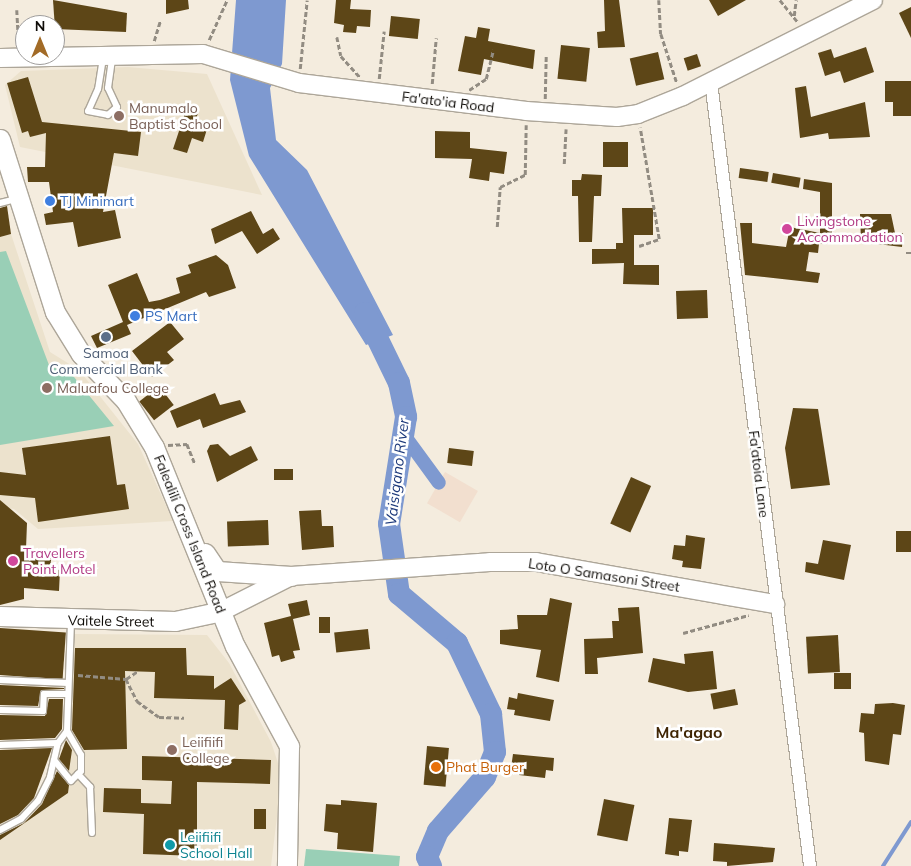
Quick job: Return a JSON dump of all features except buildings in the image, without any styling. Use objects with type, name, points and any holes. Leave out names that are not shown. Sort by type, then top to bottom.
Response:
[{"type":"main road","name":"Fa'ato'ia Road","points":[[65,55],[207,55],[295,82],[544,113],[567,115],[638,114],[682,96],[873,0]]},
{"type":"main road","name":"Fa'ato'ia Road","points":[[0,58],[15,57]]},
{"type":"main road","name":"Falealili Cross Island Road","points":[[0,139],[9,200],[55,312],[81,354],[126,401],[154,447],[192,533],[222,611],[289,746],[287,866]]},
{"type":"main road","points":[[192,533],[217,571],[291,576]]},
{"type":"main road","name":"Loto O Samasoni Street","points":[[291,576],[433,566],[536,562],[775,604]]},
{"type":"main road","points":[[222,611],[291,576]]},
{"type":"main road","name":"Vaitele Street","points":[[0,616],[70,621],[175,621],[222,611]]},
{"type":"street","name":"Fa'atoia Lane","points":[[710,82],[775,604],[810,866]]},
{"type":"lane","points":[[108,54],[108,88],[117,107],[108,116],[88,111],[98,89],[108,54]]},
{"type":"lane","points":[[54,760],[71,781],[78,774],[81,755],[67,731],[70,621]]},
{"type":"lane","points":[[0,680],[68,682]]},
{"type":"lane","points":[[0,710],[43,711],[44,694],[68,694]]},
{"type":"lane","points":[[0,830],[21,819],[38,800],[54,760],[58,743],[67,731]]},
{"type":"lane","points":[[0,745],[58,743]]},
{"type":"lane","points":[[78,774],[90,787],[92,833]]},
{"type":"path","points":[[207,55],[226,0]]},
{"type":"path","points":[[295,82],[307,0]]},
{"type":"path","points":[[659,0],[661,34],[682,96]]},
{"type":"path","points":[[780,0],[805,33]]},
{"type":"path","points":[[794,16],[796,0]]},
{"type":"path","points":[[17,10],[17,15]]},
{"type":"path","points":[[150,54],[160,21]]},
{"type":"path","points":[[369,92],[384,31]]},
{"type":"path","points":[[337,37],[340,56],[358,71],[369,92]]},
{"type":"path","points":[[431,100],[436,38]]},
{"type":"path","points":[[467,104],[470,87],[486,80],[493,50]]},
{"type":"path","points":[[544,113],[546,55]]},
{"type":"path","points":[[497,227],[500,186],[525,175],[526,111]]},
{"type":"path","points":[[638,114],[659,239],[639,246]]},
{"type":"path","points":[[564,164],[567,115]]},
{"type":"path","points":[[906,253],[911,253]]},
{"type":"path","points":[[154,447],[187,444],[195,464]]},
{"type":"path","points":[[682,633],[748,617],[757,600]]},
{"type":"path","points":[[70,672],[126,679],[138,671]]},
{"type":"path","points":[[126,679],[137,701],[159,717],[184,718]]},
{"type":"shaded area","name":"Manumalo Baptist School","points":[[128,67],[207,74],[262,195],[20,147],[5,85],[21,71]]},
{"type":"shaded area","name":"Maluafou College","points":[[11,234],[50,352],[79,370],[138,444],[173,521],[38,529],[14,509],[0,507],[0,237]]},
{"type":"shaded area","points":[[445,472],[478,491],[460,522],[427,503]]},
{"type":"shaded area","name":"Leiifiifi College","points":[[74,634],[207,635],[229,663],[271,742],[282,775],[271,866],[0,866],[0,840],[68,793]]},
{"type":"green space","points":[[6,251],[49,365],[74,377],[114,426],[0,445],[0,252]]},
{"type":"green space","points":[[306,849],[400,856],[399,866],[304,866]]},
{"type":"water","points":[[236,0],[286,0],[282,64],[270,88],[276,140],[307,170],[393,335],[366,345],[249,156],[230,80]]},
{"type":"waterway","name":"Vaisigano River","points":[[365,313],[399,383],[406,417],[389,524],[399,594],[457,643],[491,714],[495,752],[485,777],[438,831],[427,857],[431,866]]},
{"type":"waterway","points":[[404,435],[439,483]]},
{"type":"waterway","points":[[883,866],[911,822]]},
{"type":"place","name":"Manumalo Baptist School","points":[[119,116]]},
{"type":"place","name":"TJ Minimart","points":[[50,201]]},
{"type":"place","name":"Livingstone Accommodation","points":[[787,229]]},
{"type":"place","name":"PS Mart","points":[[135,316]]},
{"type":"place","name":"Samoa Commercial Bank","points":[[106,337]]},
{"type":"place","name":"Maluafou College","points":[[47,388]]},
{"type":"place","name":"Travellers Point Motel","points":[[13,561]]},
{"type":"place","name":"Leiifiifi College","points":[[172,750]]},
{"type":"place","name":"Phat Burger","points":[[436,767]]},
{"type":"place","name":"Leiifiifi School Hall","points":[[170,845]]},
{"type":"district","name":"Ma'agao","points":[[689,732]]}]
